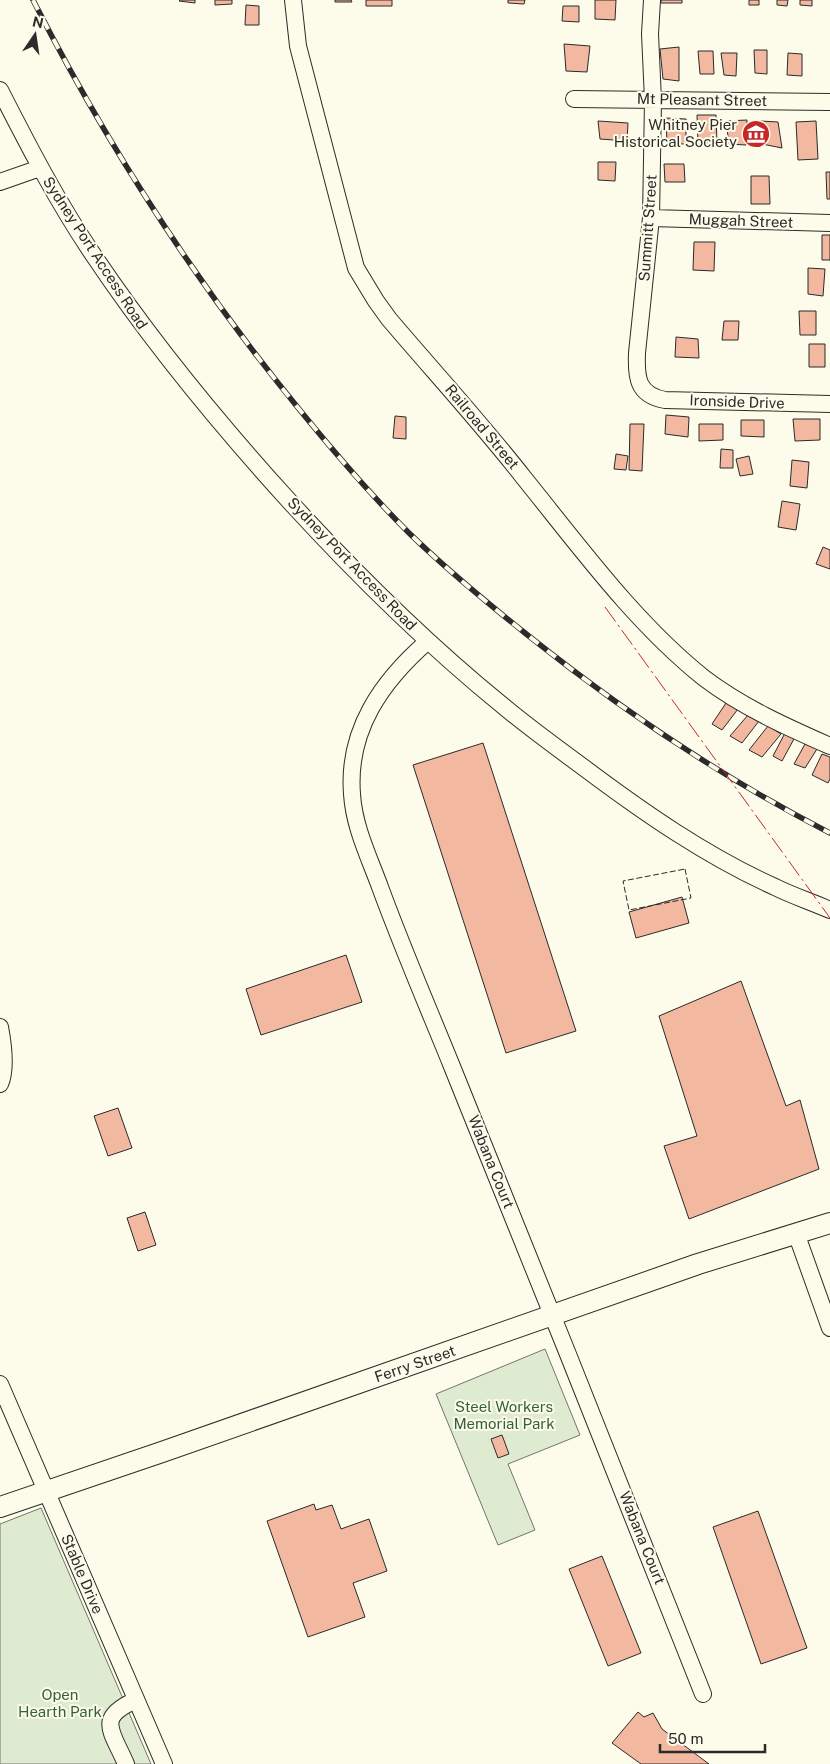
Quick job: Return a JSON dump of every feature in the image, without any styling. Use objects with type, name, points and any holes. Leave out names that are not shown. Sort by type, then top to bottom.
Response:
[{"type":"main road","name":"Ferry Street","points":[[0,1507],[554,1316],[698,1264],[830,1223]]},
{"type":"street","name":"Railroad Street","points":[[293,0],[298,46],[356,268],[376,301],[389,319],[513,463],[601,573],[668,645],[704,678],[747,706],[830,746]]},
{"type":"street","name":"Summitt Street","points":[[646,392],[638,378],[637,353],[651,218],[653,100],[650,34],[652,0]]},
{"type":"street","name":"Sydney Port Access Road","points":[[0,90],[40,168],[92,253],[122,297],[194,392],[238,444],[320,534],[428,641],[502,705],[613,790],[668,827],[724,862],[776,888],[830,910]]},
{"type":"street","name":"Mt Pleasant Street","points":[[574,99],[830,102]]},
{"type":"street","points":[[0,182],[40,168]]},
{"type":"street","name":"Muggah Street","points":[[651,218],[830,223]]},
{"type":"street","name":"Ironside Drive","points":[[646,392],[665,400],[830,404]]},
{"type":"street","name":"Wabana Court","points":[[428,641],[401,666],[378,695],[364,722],[356,745],[353,762],[352,795],[358,830],[704,1694]]},
{"type":"street","points":[[0,1027],[3,1047],[2,1079],[0,1084]]},
{"type":"street","points":[[796,1233],[830,1328]]},
{"type":"street","name":"Stable Drive","points":[[0,1384],[164,1764]]},
{"type":"street","points":[[126,1764],[109,1725],[112,1716],[120,1707],[136,1700]]},
{"type":"green space","name":"Steel Workers Memorial Park","points":[[545,1349],[580,1435],[508,1464],[535,1530],[498,1545],[436,1394]]},
{"type":"green space","name":"Open Hearth Park","points":[[41,1508],[151,1764],[0,1764],[0,1524]]},
{"type":"building","points":[[195,0],[195,3],[179,1]]},
{"type":"building","points":[[215,0],[232,0],[232,4],[215,5]]},
{"type":"building","points":[[335,0],[351,0],[352,2],[335,2]]},
{"type":"building","points":[[366,0],[392,0],[392,6],[366,6]]},
{"type":"building","points":[[508,0],[525,0],[524,4],[508,3]]},
{"type":"building","points":[[595,0],[616,0],[615,20],[595,19]]},
{"type":"building","points":[[661,0],[682,0],[682,3],[661,3]]},
{"type":"building","points":[[749,0],[759,0],[759,5],[749,5]]},
{"type":"building","points":[[777,0],[788,0],[787,6],[777,5]]},
{"type":"building","points":[[800,0],[812,0],[812,6],[800,5]]},
{"type":"building","points":[[246,5],[259,6],[259,25],[245,25]]},
{"type":"building","points":[[563,6],[579,6],[579,22],[562,21]]},
{"type":"building","points":[[564,44],[590,46],[587,72],[566,71]]},
{"type":"building","points":[[679,47],[679,81],[663,79],[660,49]]},
{"type":"building","points":[[754,50],[767,50],[767,74],[755,73]]},
{"type":"building","points":[[698,51],[713,51],[714,74],[700,74]]},
{"type":"building","points":[[721,53],[737,53],[736,76],[724,75]]},
{"type":"building","points":[[788,53],[802,54],[802,76],[787,75]]},
{"type":"building","points":[[697,115],[716,115],[717,142],[698,144]]},
{"type":"building","points":[[666,118],[686,119],[686,144],[667,144]]},
{"type":"building","points":[[747,120],[746,145],[729,144],[726,121]]},
{"type":"building","points":[[598,121],[628,123],[627,141],[600,139]]},
{"type":"building","points":[[760,121],[778,122],[782,148],[762,144]]},
{"type":"building","points":[[816,121],[818,159],[798,160],[796,122]]},
{"type":"building","points":[[598,162],[616,162],[615,181],[598,180]]},
{"type":"building","points":[[664,164],[684,164],[685,182],[665,182]]},
{"type":"building","points":[[826,172],[830,172],[830,199],[827,199]]},
{"type":"building","points":[[751,176],[769,176],[770,204],[751,204]]},
{"type":"building","points":[[822,235],[830,235],[830,260],[822,260]]},
{"type":"building","points":[[694,242],[715,242],[714,271],[693,270]]},
{"type":"building","points":[[808,268],[825,269],[823,296],[808,294]]},
{"type":"building","points":[[799,311],[816,311],[816,335],[800,335]]},
{"type":"building","points":[[724,321],[739,321],[738,340],[722,340]]},
{"type":"building","points":[[676,337],[698,339],[699,358],[675,357]]},
{"type":"building","points":[[809,344],[825,344],[825,367],[809,367]]},
{"type":"building","points":[[666,415],[689,417],[688,437],[665,434]]},
{"type":"building","points":[[395,416],[406,417],[406,439],[393,438]]},
{"type":"building","points":[[793,419],[820,419],[820,440],[795,441]]},
{"type":"building","points":[[741,420],[764,420],[764,437],[741,436]]},
{"type":"building","points":[[630,424],[644,424],[642,471],[629,470]]},
{"type":"building","points":[[699,424],[723,424],[723,440],[699,441]]},
{"type":"building","points":[[721,449],[733,450],[733,468],[720,468]]},
{"type":"building","points":[[616,454],[628,456],[626,470],[614,469]]},
{"type":"building","points":[[749,456],[753,474],[740,476],[736,459]]},
{"type":"building","points":[[792,460],[809,462],[807,488],[790,486]]},
{"type":"building","points":[[782,501],[800,504],[796,530],[778,527]]},
{"type":"building","points":[[823,547],[830,550],[830,569],[816,564]]},
{"type":"building","points":[[726,703],[738,709],[722,730],[712,724]]},
{"type":"building","points":[[748,715],[759,721],[742,743],[730,736]]},
{"type":"building","points":[[768,726],[781,734],[762,757],[749,750]]},
{"type":"building","points":[[785,733],[795,737],[782,761],[773,756]]},
{"type":"building","points":[[483,743],[576,1031],[506,1053],[413,765]]},
{"type":"building","points":[[805,744],[817,749],[805,768],[794,764]]},
{"type":"building","points":[[822,754],[830,757],[830,779],[828,783],[812,775]]},
{"type":"building","points":[[682,897],[689,923],[636,938],[629,912]]},
{"type":"building","points":[[346,955],[362,1002],[261,1035],[246,989]]},
{"type":"building","points":[[741,981],[786,1106],[800,1100],[819,1169],[689,1219],[664,1146],[697,1136],[659,1016]]},
{"type":"building","points":[[118,1108],[132,1148],[108,1156],[94,1116]]},
{"type":"building","points":[[145,1212],[156,1245],[138,1251],[127,1218]]},
{"type":"building","points":[[502,1435],[509,1454],[498,1458],[491,1439]]},
{"type":"building","points":[[314,1504],[316,1510],[332,1505],[341,1529],[369,1519],[387,1571],[353,1583],[365,1617],[308,1637],[267,1521]]},
{"type":"building","points":[[758,1511],[807,1648],[761,1664],[713,1527]]},
{"type":"building","points":[[602,1556],[641,1653],[608,1666],[569,1569]]},
{"type":"building","points":[[638,1712],[644,1717],[653,1713],[662,1729],[709,1764],[641,1764],[612,1743]]},
{"type":"railway","points":[[33,0],[61,54],[123,160],[155,212],[224,312],[325,441],[352,473],[409,533],[480,597],[597,688],[711,765],[830,833]]},
{"type":"fence","points":[[685,869],[691,898],[629,910],[623,881],[685,869]]},
{"type":"power","points":[[605,607],[830,918]]},
{"type":"place","name":"Whitney Pier Historical Society","points":[[756,134]]}]
